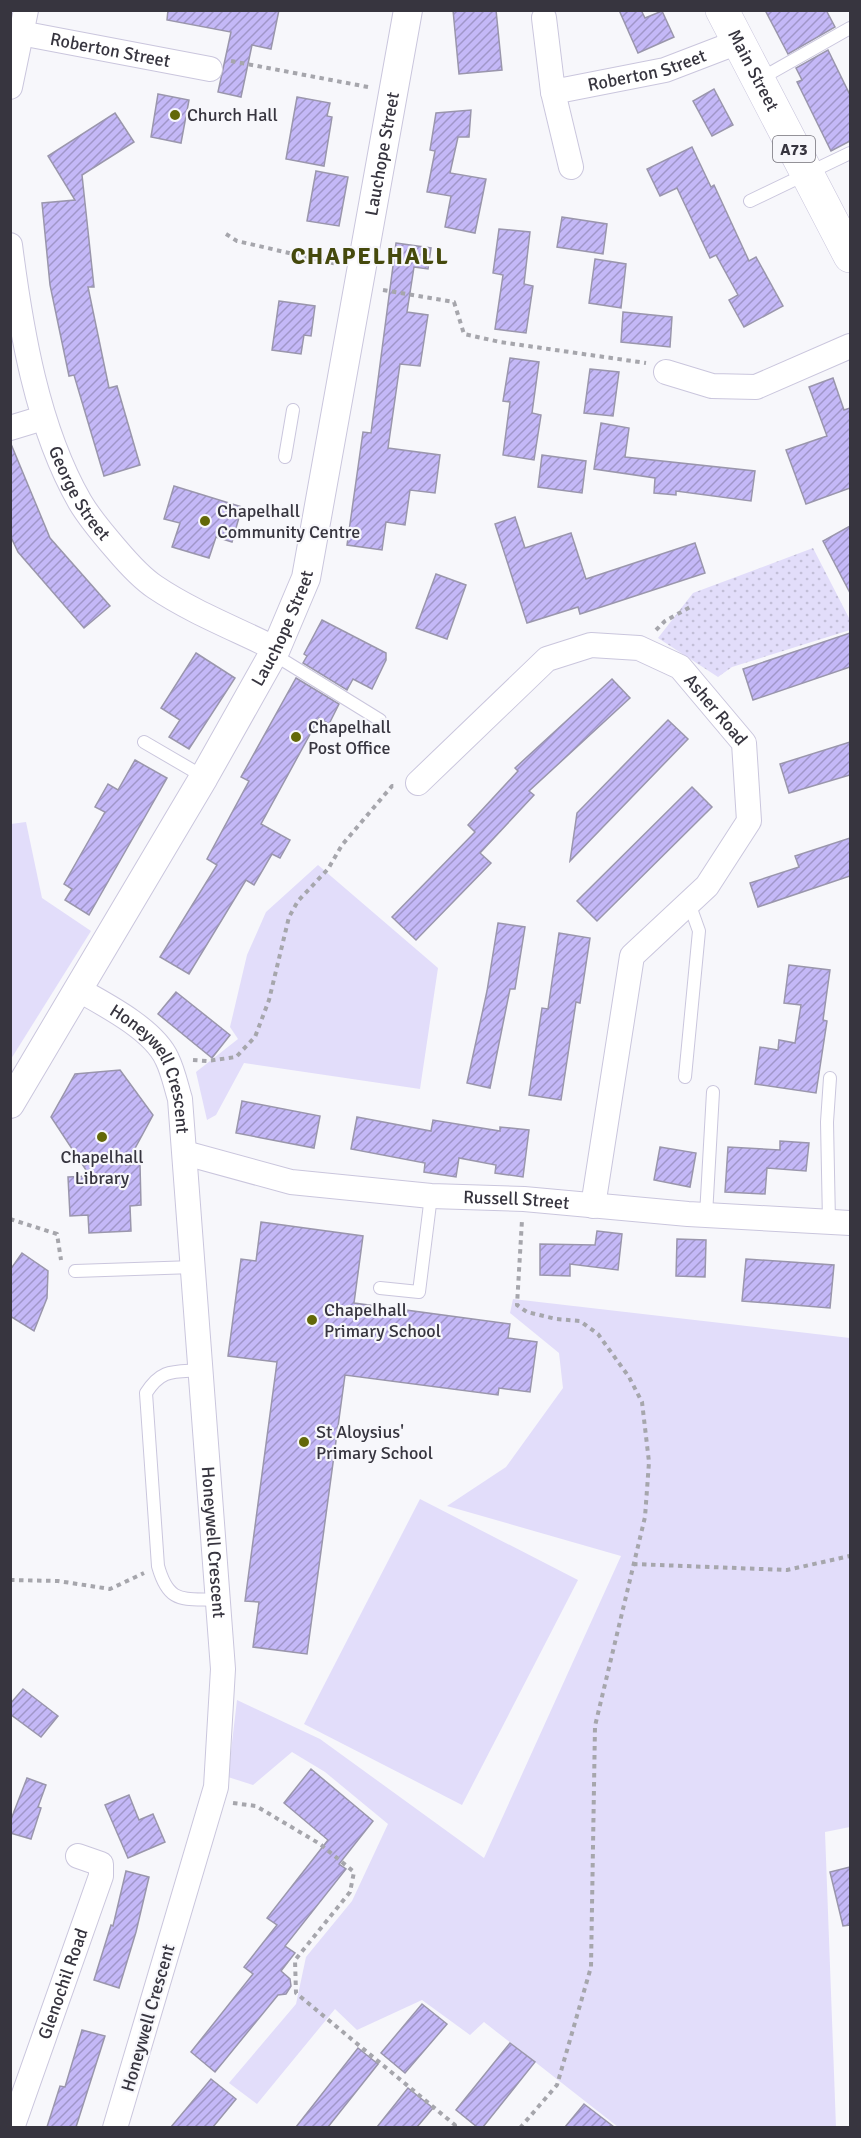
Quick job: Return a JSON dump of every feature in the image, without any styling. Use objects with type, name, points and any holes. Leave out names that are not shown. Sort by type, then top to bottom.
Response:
[{"type":"main road","name":"Main Street","points":[[722,10],[850,256]]},
{"type":"street","points":[[10,87],[16,32],[27,10]]},
{"type":"street","name":"Lauchope Street","points":[[10,1104],[204,777],[274,651],[306,578],[408,10]]},
{"type":"street","points":[[544,18],[553,92],[571,167]]},
{"type":"street","name":"Roberton Street","points":[[16,32],[210,69]]},
{"type":"street","name":"Roberton Street","points":[[553,92],[665,70],[738,42]]},
{"type":"street","name":"George Street","points":[[10,245],[17,301],[43,418],[57,457],[80,503],[127,561],[154,586],[274,651]]},
{"type":"street","points":[[666,372],[712,386],[756,387],[850,346]]},
{"type":"street","points":[[10,428],[43,418]]},
{"type":"street","name":"Asher Road","points":[[418,783],[547,659],[591,645],[639,648],[680,667],[744,743],[749,821],[707,886],[632,956],[593,1206]]},
{"type":"street","name":"Honeywell Crescent","points":[[79,990],[139,1028],[155,1042],[167,1058],[180,1099],[223,1669],[216,1787],[115,2127]]},
{"type":"street","name":"Russell Street","points":[[185,1153],[291,1182],[431,1196],[524,1199],[706,1215],[839,1223]]},
{"type":"street","name":"Glenochil Road","points":[[12,2127],[101,1876],[101,1864],[78,1856]]},
{"type":"lane","points":[[759,79],[850,28]]},
{"type":"lane","points":[[750,201],[850,153]]},
{"type":"lane","points":[[285,457],[293,410]]},
{"type":"lane","points":[[274,651],[380,720]]},
{"type":"lane","points":[[144,742],[204,777]]},
{"type":"lane","points":[[685,1077],[699,931],[689,903]]},
{"type":"lane","points":[[830,1078],[827,1122],[839,1223]]},
{"type":"lane","points":[[706,1215],[713,1092]]},
{"type":"lane","points":[[380,1288],[419,1292],[431,1196]]},
{"type":"lane","points":[[75,1271],[194,1267]]},
{"type":"lane","points":[[201,1370],[170,1372],[155,1380],[147,1393],[158,1566],[167,1589],[179,1598],[218,1600]]},
{"type":"path","points":[[210,69],[215,59],[394,91]]},
{"type":"path","points":[[225,234],[237,241],[360,278],[454,302],[464,334],[500,342],[643,362],[666,372]]},
{"type":"path","points":[[639,648],[665,621],[692,606]]},
{"type":"path","points":[[167,1058],[207,1061],[236,1057],[249,1043],[255,1036],[269,1000],[289,917],[298,901],[328,869],[342,845],[392,786],[418,783]]},
{"type":"path","points":[[522,2127],[557,2085],[591,1967],[595,1726],[645,1517],[649,1462],[642,1402],[629,1377],[598,1334],[580,1321],[527,1312],[517,1305],[524,1199]]},
{"type":"path","points":[[10,1219],[57,1234],[62,1269],[75,1271]]},
{"type":"path","points":[[633,1564],[787,1570],[850,1556]]},
{"type":"path","points":[[10,1580],[58,1581],[110,1589],[158,1566]]},
{"type":"path","points":[[212,1801],[256,1806],[320,1844],[354,1872],[350,1892],[295,1960],[296,1993],[455,2127]]},
{"type":"shaded area","points":[[813,548],[850,620],[850,630],[732,667],[718,677],[658,638],[693,593]]},
{"type":"shaded area","points":[[26,822],[42,898],[91,931],[11,1059],[11,824]]},
{"type":"shaded area","points":[[318,865],[438,968],[420,1089],[244,1063],[216,1115],[207,1120],[196,1072],[238,1039],[230,1027],[247,955],[266,912]]},
{"type":"shaded area","points":[[513,1299],[850,1338],[850,1827],[825,1832],[836,2127],[618,2127],[484,2022],[470,2035],[422,2000],[357,2030],[335,2009],[257,2104],[229,2083],[296,2004],[306,1957],[352,1901],[388,1824],[325,1772],[292,1752],[253,1785],[228,1777],[237,1700],[320,1739],[484,1858],[621,1556],[447,1506],[506,1467],[563,1388],[559,1353],[510,1313]]},
{"type":"shaded area","points":[[420,1499],[578,1580],[462,1805],[304,1724]]},
{"type":"building","points":[[168,10],[279,10],[271,49],[252,45],[241,97],[218,92],[231,32],[167,20]]},
{"type":"building","points":[[453,10],[496,10],[502,70],[459,74]]},
{"type":"building","points":[[619,10],[641,10],[645,18],[662,11],[674,37],[638,53]]},
{"type":"building","points":[[765,10],[826,10],[835,27],[788,54]]},
{"type":"building","points":[[828,50],[850,95],[850,141],[831,151],[797,82],[802,80],[796,68]]},
{"type":"building","points":[[714,89],[733,125],[712,136],[693,101]]},
{"type":"building","name":"Church Hall","points":[[158,94],[189,100],[181,143],[151,137]]},
{"type":"building","points":[[297,97],[330,103],[327,116],[332,117],[324,166],[286,159]]},
{"type":"building","points":[[471,110],[469,137],[458,137],[450,173],[486,179],[475,233],[445,227],[451,196],[427,192],[435,151],[430,150],[436,113]]},
{"type":"building","points":[[115,113],[134,142],[82,175],[94,287],[88,287],[109,388],[117,386],[140,465],[104,476],[74,375],[69,376],[50,285],[42,203],[75,200],[48,156]]},
{"type":"building","points":[[692,147],[711,187],[714,185],[749,261],[756,257],[783,306],[744,327],[729,300],[738,295],[716,255],[710,258],[677,188],[660,196],[647,169]]},
{"type":"building","points":[[316,171],[348,177],[339,226],[307,221]]},
{"type":"building","points":[[562,217],[607,224],[603,254],[557,247]]},
{"type":"building","points":[[499,229],[530,232],[524,284],[533,286],[526,333],[495,329],[503,275],[493,273]]},
{"type":"building","points":[[396,243],[431,248],[428,269],[414,267],[407,312],[428,315],[420,366],[400,364],[388,448],[440,455],[435,493],[410,490],[405,525],[386,522],[382,550],[347,545],[363,432],[371,433]]},
{"type":"building","points":[[595,259],[626,264],[621,308],[589,303]]},
{"type":"building","points":[[279,301],[315,306],[311,336],[304,335],[301,354],[272,350]]},
{"type":"building","points":[[623,312],[672,317],[670,347],[621,342]]},
{"type":"building","points":[[510,358],[539,362],[532,413],[541,415],[534,460],[503,455],[510,402],[503,401]]},
{"type":"building","points":[[590,369],[619,372],[613,416],[584,413]]},
{"type":"building","points":[[833,378],[844,410],[850,408],[850,488],[806,504],[786,450],[827,436],[809,387]]},
{"type":"building","points":[[601,423],[629,428],[625,457],[755,471],[751,501],[676,491],[676,495],[654,493],[655,478],[594,469]]},
{"type":"building","points":[[11,444],[50,538],[110,606],[84,628],[18,552],[10,535]]},
{"type":"building","points":[[542,455],[586,461],[582,493],[538,487]]},
{"type":"building","name":"Chapelhall Community Centre","points":[[174,486],[242,507],[232,542],[216,537],[209,558],[172,547],[180,523],[164,519]]},
{"type":"building","points":[[515,517],[525,548],[571,533],[586,579],[695,543],[705,573],[580,614],[578,607],[527,623],[495,524]]},
{"type":"building","points":[[850,526],[850,593],[823,541]]},
{"type":"building","points":[[436,574],[466,585],[447,639],[416,628]]},
{"type":"building","points":[[322,620],[386,653],[386,660],[372,689],[353,679],[347,690],[303,663],[307,656],[304,654]]},
{"type":"building","points":[[850,633],[850,667],[753,700],[743,669]]},
{"type":"building","points":[[196,653],[235,678],[189,749],[169,737],[180,720],[161,708]]},
{"type":"building","points":[[296,678],[339,704],[329,724],[319,718],[261,824],[290,840],[280,858],[272,854],[254,885],[246,880],[189,974],[160,957],[217,865],[207,859],[249,781],[241,777]]},
{"type":"building","points":[[612,679],[630,698],[529,791],[534,795],[480,853],[491,863],[416,940],[392,917],[475,832],[468,825],[518,771],[515,768]]},
{"type":"building","points":[[668,720],[688,739],[570,861],[577,813]]},
{"type":"building","points":[[850,742],[850,775],[789,793],[780,764]]},
{"type":"building","points":[[135,760],[167,778],[89,915],[65,900],[72,889],[64,884],[105,812],[95,807],[108,784],[118,790]]},
{"type":"building","points":[[692,787],[712,807],[597,921],[577,901]]},
{"type":"building","points":[[850,838],[850,876],[758,907],[750,883],[799,867],[795,856]]},
{"type":"building","points":[[498,923],[525,927],[515,989],[510,989],[490,1088],[467,1083],[487,991]]},
{"type":"building","points":[[559,933],[590,938],[580,1003],[576,1002],[561,1100],[529,1095],[542,1008],[548,1009]]},
{"type":"building","points":[[789,965],[830,970],[823,1020],[827,1021],[816,1093],[755,1084],[760,1047],[778,1050],[779,1040],[795,1043],[801,1005],[784,1003]]},
{"type":"building","points":[[176,992],[230,1035],[212,1058],[158,1014]]},
{"type":"building","name":"Chapelhall Library","points":[[120,1070],[153,1115],[126,1165],[140,1164],[141,1205],[130,1206],[131,1231],[89,1233],[88,1215],[70,1216],[68,1177],[90,1176],[51,1117],[75,1074]]},
{"type":"building","points":[[242,1101],[320,1116],[314,1148],[236,1133]]},
{"type":"building","points":[[357,1117],[431,1131],[433,1120],[500,1131],[500,1127],[529,1130],[523,1177],[495,1173],[496,1165],[459,1158],[456,1177],[424,1172],[425,1163],[351,1149]]},
{"type":"building","points":[[780,1141],[809,1143],[806,1171],[767,1168],[765,1194],[725,1192],[728,1147],[780,1150]]},
{"type":"building","points":[[660,1147],[696,1153],[690,1187],[654,1180]]},
{"type":"building","points":[[261,1222],[363,1236],[354,1303],[510,1324],[508,1338],[537,1342],[530,1392],[499,1388],[498,1395],[345,1375],[307,1654],[253,1647],[259,1602],[245,1601],[277,1362],[228,1356],[241,1259],[256,1261]]},
{"type":"building","points":[[597,1231],[622,1234],[618,1270],[570,1264],[570,1276],[540,1275],[540,1244],[595,1245]]},
{"type":"building","points":[[677,1239],[706,1240],[705,1277],[676,1276]]},
{"type":"building","points":[[22,1253],[48,1271],[47,1298],[34,1331],[10,1316],[10,1270]]},
{"type":"building","points":[[746,1259],[834,1265],[830,1308],[742,1301]]},
{"type":"building","points":[[23,1689],[58,1716],[41,1737],[10,1714],[10,1704]]},
{"type":"building","points":[[311,1769],[373,1821],[339,1864],[346,1869],[285,1946],[295,1953],[281,1971],[290,1979],[291,1986],[286,1994],[278,1995],[215,2072],[191,2052],[253,1974],[244,1967],[277,1925],[267,1918],[328,1840],[284,1803]]},
{"type":"building","points":[[27,1778],[46,1785],[38,1807],[41,1808],[31,1839],[10,1833],[10,1822]]},
{"type":"building","points":[[129,1795],[139,1820],[153,1814],[165,1842],[128,1858],[105,1805]]},
{"type":"building","points":[[850,1867],[850,1925],[843,1926],[830,1872]]},
{"type":"building","points":[[126,1871],[149,1877],[136,1932],[119,1988],[94,1980],[111,1925],[113,1926]]},
{"type":"building","points":[[422,2004],[447,2024],[405,2073],[381,2053]]},
{"type":"building","points":[[82,2030],[105,2036],[76,2127],[47,2127],[60,2086],[65,2087]]},
{"type":"building","points":[[510,2043],[535,2062],[483,2127],[477,2127],[456,2110]]},
{"type":"building","points":[[358,2048],[378,2064],[328,2127],[296,2127]]},
{"type":"building","points":[[211,2079],[236,2099],[213,2127],[171,2127]]},
{"type":"building","points":[[408,2088],[433,2108],[417,2127],[377,2127]]},
{"type":"building","points":[[584,2104],[614,2127],[565,2127]]},
{"type":"place","name":"Church Hall","points":[[175,115]]},
{"type":"place","name":"Chapelhall Community Centre","points":[[205,521]]},
{"type":"place","name":"Chapelhall Post Office","points":[[296,737]]},
{"type":"place","name":"Chapelhall Library","points":[[102,1137]]},
{"type":"place","name":"Chapelhall Primary School","points":[[312,1320]]},
{"type":"place","name":"St Aloysius' Primary School","points":[[304,1442]]},
{"type":"district","name":"CHAPELHALL","points":[[370,256]]}]
